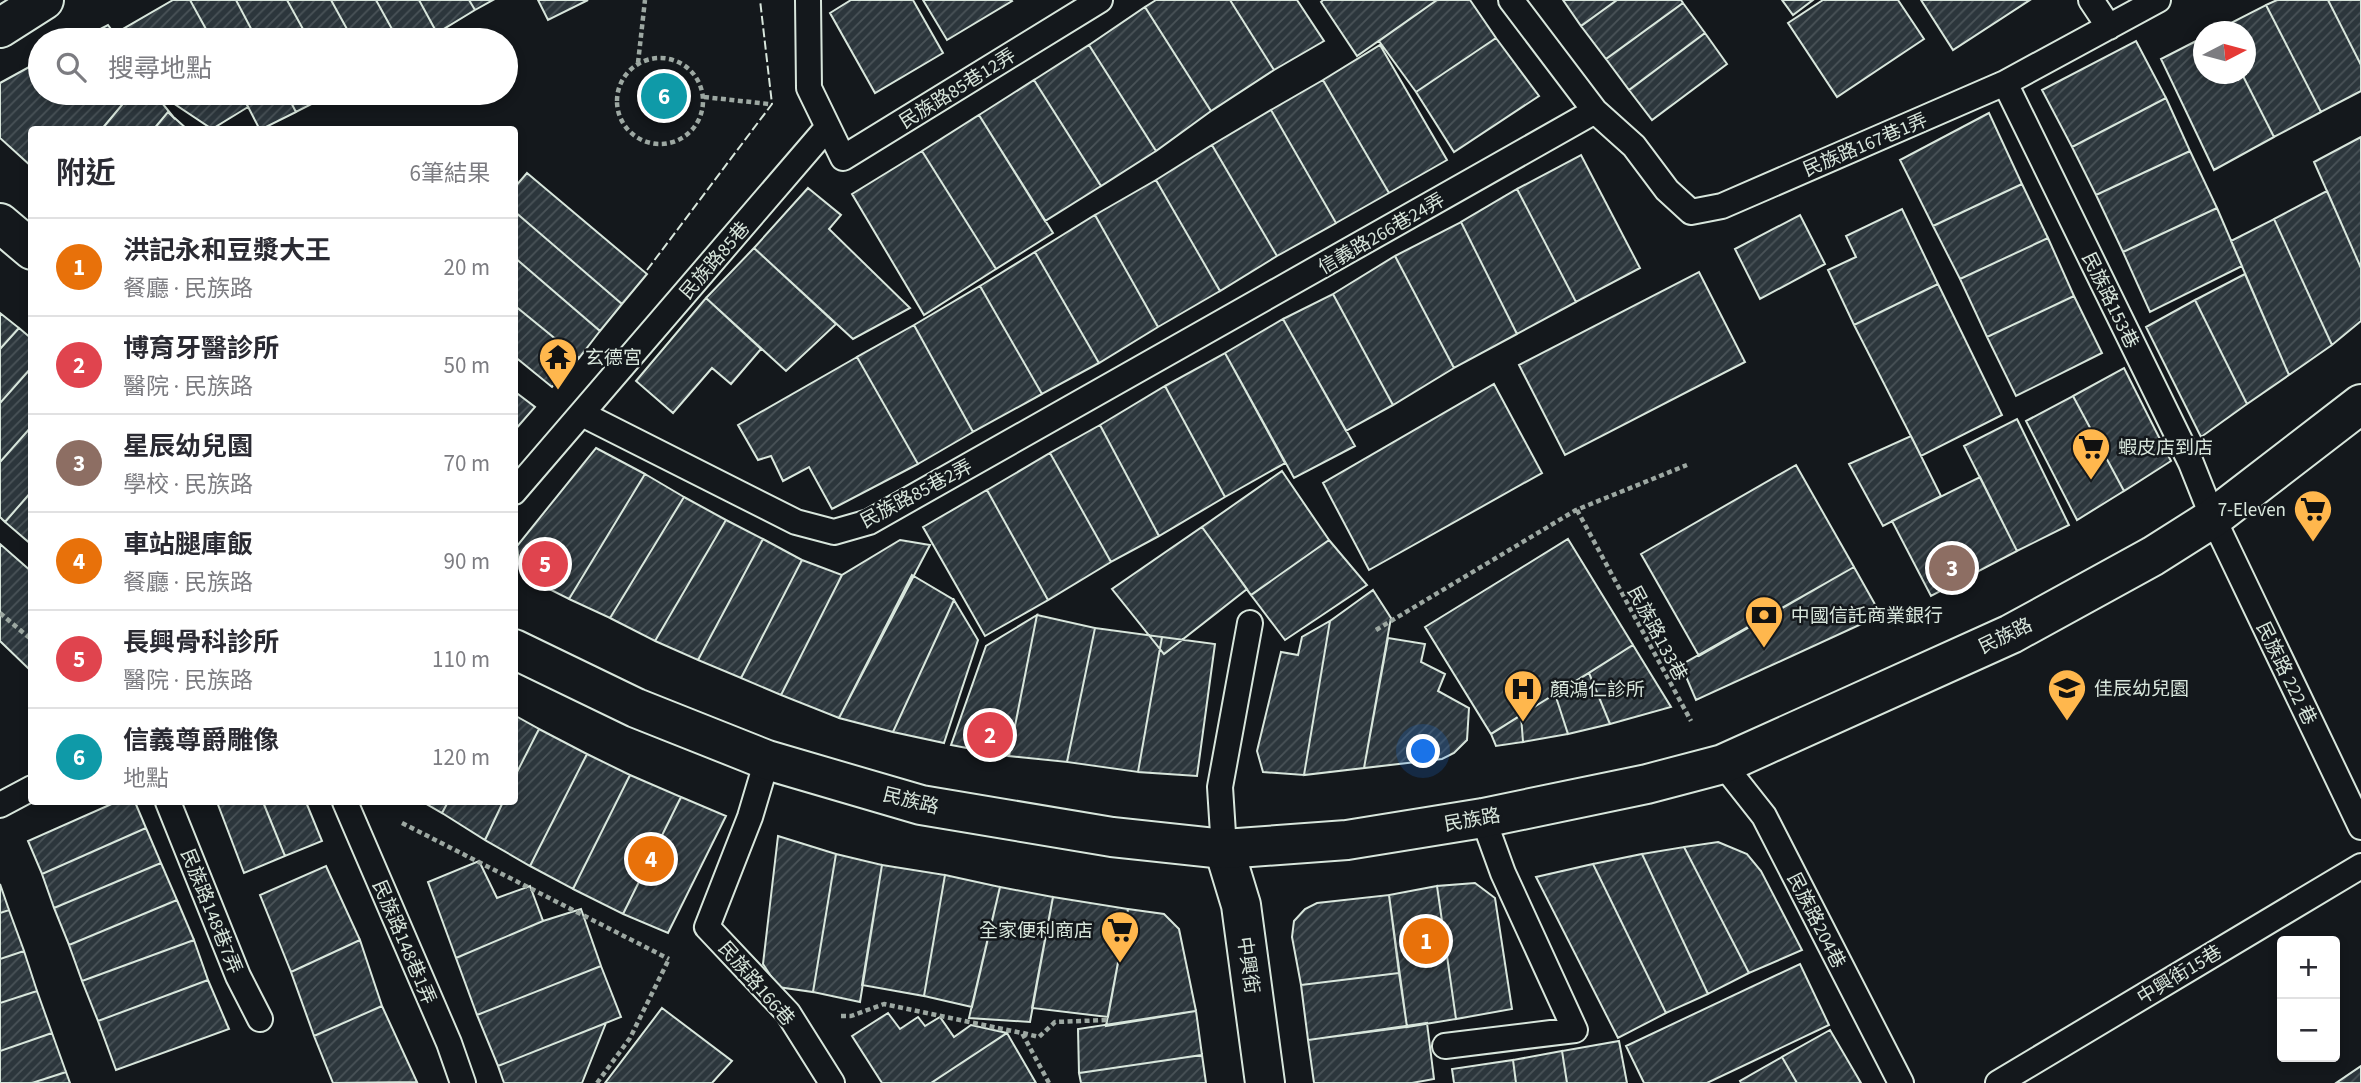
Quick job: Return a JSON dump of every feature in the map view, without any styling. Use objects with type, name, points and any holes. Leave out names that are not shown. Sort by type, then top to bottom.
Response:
[{"type":"street","points":[[0,28],[37,2]]},
{"type":"street","points":[[0,223],[28,247]]},
{"type":"street","name":"民族路","points":[[518,651],[636,708],[767,760],[921,805],[1112,837],[1224,849],[1347,840],[1483,818],[1647,785],[1723,764],[2011,634],[2153,556],[2213,519],[2361,404]]},
{"type":"street","name":"中興街","points":[[1224,849],[1241,905],[1265,1083]]},
{"type":"lane","points":[[808,0],[809,88],[827,128]]},
{"type":"lane","name":"民族路85巷12弄","points":[[827,128],[843,158],[1100,0]]},
{"type":"lane","points":[[1511,0],[1595,111]]},
{"type":"lane","points":[[2091,0],[2109,27]]},
{"type":"lane","name":"民族路167巷1弄","points":[[1595,111],[1634,146],[1667,190],[1691,212],[1722,206],[2005,83],[2158,0]]},
{"type":"lane","name":"民族路153巷","points":[[2005,83],[2191,463],[2213,519]]},
{"type":"lane","name":"信義路266巷24弄","points":[[1167,354],[1595,111]]},
{"type":"lane","name":"民族路85巷","points":[[518,487],[827,128]]},
{"type":"lane","name":"民族路85巷2弄","points":[[582,414],[796,522],[834,532],[869,522],[1167,354]]},
{"type":"lane","name":"民族路 222 巷","points":[[2213,519],[2361,827]]},
{"type":"lane","points":[[1224,849],[1220,787],[1250,623]]},
{"type":"lane","name":"民族路166巷","points":[[767,760],[750,817],[707,927],[788,1013],[832,1083]]},
{"type":"lane","name":"民族路204巷","points":[[1723,764],[1764,816],[1901,1083]]},
{"type":"lane","points":[[0,806],[28,790]]},
{"type":"lane","name":"民族路148巷7弄","points":[[168,805],[238,976],[260,1018]]},
{"type":"lane","name":"民族路148巷1弄","points":[[346,805],[449,1043],[463,1083]]},
{"type":"lane","points":[[1445,1046],[1575,1030],[1503,873],[1483,818]]},
{"type":"lane","name":"中興街15巷","points":[[1998,1083],[2361,866]]},
{"type":"path","points":[[638,63],[645,0]]},
{"type":"path","points":[[666,58],[680,62],[692,71],[704,97],[697,124],[688,135],[676,143],[647,143],[634,137],[618,114],[617,99],[627,72],[638,63],[666,58]]},
{"type":"path","points":[[704,97],[772,104],[809,88]]},
{"type":"path","points":[[1376,630],[1576,510],[1688,465]]},
{"type":"path","name":"民族路133巷","points":[[1576,510],[1686,715],[1723,764]]},
{"type":"path","points":[[0,613],[28,637]]},
{"type":"path","points":[[397,820],[669,959]]},
{"type":"path","points":[[597,1083],[630,1038],[669,959],[707,927]]},
{"type":"path","points":[[788,1013],[851,1016],[884,1004],[1039,1037],[1055,1021],[1107,1020]]},
{"type":"path","points":[[1023,1033],[1049,1083]]},
{"type":"building","points":[[173,0],[190,0],[205,28],[125,28]]},
{"type":"building","points":[[190,0],[236,0],[251,28],[205,28]]},
{"type":"building","points":[[236,0],[287,0],[302,28],[251,28]]},
{"type":"building","points":[[287,0],[331,0],[346,28],[302,28]]},
{"type":"building","points":[[331,0],[376,0],[391,28],[346,28]]},
{"type":"building","points":[[376,0],[419,0],[434,28],[391,28]]},
{"type":"building","points":[[419,0],[469,0],[475,10],[445,28],[434,28]]},
{"type":"building","points":[[469,0],[493,0],[475,10]]},
{"type":"building","points":[[538,0],[588,0],[548,20]]},
{"type":"building","points":[[851,0],[913,0],[943,53],[875,93],[830,13]]},
{"type":"building","points":[[923,0],[1011,0],[1012,1],[947,40]]},
{"type":"building","points":[[1156,0],[1230,0],[1274,70],[1211,111],[1145,7]]},
{"type":"building","points":[[1230,0],[1297,0],[1324,41],[1274,70]]},
{"type":"building","points":[[1437,0],[1357,56],[1321,2]]},
{"type":"building","points":[[1437,0],[1470,0],[1496,38],[1416,92],[1379,41]]},
{"type":"building","points":[[1563,0],[1617,0],[1581,26]]},
{"type":"building","points":[[1617,0],[1681,0],[1683,3],[1606,59],[1581,26]]},
{"type":"building","points":[[1782,0],[1813,0],[1793,15]]},
{"type":"building","points":[[1823,0],[1898,0],[1924,39],[1837,97],[1788,23]]},
{"type":"building","points":[[1921,0],[2030,0],[1953,50]]},
{"type":"building","points":[[2277,0],[2328,0],[2361,65],[2361,91],[2321,112],[2266,5]]},
{"type":"building","points":[[2328,0],[2361,0],[2361,65]]},
{"type":"building","points":[[1683,3],[1705,33],[1629,90],[1606,59]]},
{"type":"building","points":[[2266,5],[2321,112],[2274,137],[2247,84],[2256,84],[2256,21],[2235,21]]},
{"type":"building","points":[[1145,7],[1211,111],[1156,151],[1089,45]]},
{"type":"building","points":[[1705,33],[1727,64],[1652,120],[1629,90]]},
{"type":"building","points":[[1496,38],[1539,96],[1454,152],[1416,92]]},
{"type":"building","points":[[2136,41],[2166,98],[2072,147],[2042,90]]},
{"type":"building","points":[[2193,43],[2193,84],[2247,84],[2274,137],[2214,170],[2161,59]]},
{"type":"building","points":[[1089,45],[1156,151],[1101,186],[1034,80]]},
{"type":"building","points":[[1380,45],[1447,160],[1389,193],[1323,80]]},
{"type":"building","points":[[28,68],[28,105],[122,105],[104,126],[28,126],[28,163],[0,138],[0,83]]},
{"type":"building","points":[[1034,80],[1101,186],[1045,221],[979,115]]},
{"type":"building","points":[[1323,80],[1389,193],[1336,223],[1271,110]]},
{"type":"building","points":[[2166,98],[2190,151],[2096,195],[2072,147]]},
{"type":"building","points":[[122,105],[164,105],[175,119],[168,112],[156,126],[104,126]]},
{"type":"building","points":[[176,105],[248,107],[217,126],[208,126]]},
{"type":"building","points":[[247,105],[292,105],[296,112],[268,126],[258,126]]},
{"type":"building","points":[[292,105],[310,105],[296,112]]},
{"type":"building","points":[[1271,110],[1336,223],[1277,256],[1212,145]]},
{"type":"building","points":[[168,112],[184,126],[156,126]]},
{"type":"building","points":[[1989,113],[2022,184],[1933,226],[1900,160]]},
{"type":"building","points":[[979,115],[1053,233],[996,269],[922,151]]},
{"type":"building","points":[[2361,137],[2361,268],[2314,162]]},
{"type":"building","points":[[1212,145],[1277,256],[1220,291],[1156,180]]},
{"type":"building","points":[[922,151],[996,269],[924,315],[852,194]]},
{"type":"building","points":[[2190,151],[2217,208],[2123,252],[2096,195]]},
{"type":"building","points":[[1581,155],[1640,268],[1576,302],[1517,189]]},
{"type":"building","points":[[527,173],[647,274],[622,304],[518,214],[518,183]]},
{"type":"building","points":[[1156,180],[1220,291],[1158,327],[1095,215]]},
{"type":"building","points":[[2022,184],[2048,238],[1960,279],[1933,226]]},
{"type":"building","points":[[808,188],[841,215],[829,229],[910,308],[853,339],[754,248]]},
{"type":"building","points":[[1517,189],[1576,302],[1517,334],[1461,222]]},
{"type":"building","points":[[2327,191],[2361,268],[2361,321],[2332,345],[2274,219]]},
{"type":"building","points":[[2217,208],[2242,266],[2150,312],[2123,252]]},
{"type":"building","points":[[1902,209],[1938,284],[1854,325],[1828,270],[1856,257],[1846,236]]},
{"type":"building","points":[[518,214],[622,304],[600,331],[518,260]]},
{"type":"building","points":[[1095,215],[1158,327],[1099,363],[1035,252]]},
{"type":"building","points":[[1800,215],[1825,264],[1760,299],[1735,249]]},
{"type":"building","points":[[2274,219],[2332,345],[2289,375],[2231,241]]},
{"type":"building","points":[[1461,222],[1517,334],[1454,368],[1395,256]]},
{"type":"building","points":[[2048,238],[2074,296],[1987,337],[1960,279]]},
{"type":"building","points":[[754,248],[836,324],[786,371],[706,298]]},
{"type":"building","points":[[1035,252],[1099,363],[1042,394],[980,286]]},
{"type":"building","points":[[1395,256],[1454,368],[1393,405],[1333,294]]},
{"type":"building","points":[[518,260],[600,331],[579,358],[518,308]]},
{"type":"building","points":[[1699,272],[1745,362],[1565,455],[1519,365]]},
{"type":"building","points":[[2245,274],[2289,375],[2247,404],[2195,300]]},
{"type":"building","points":[[1938,284],[2002,415],[1921,456],[1854,325]]},
{"type":"building","points":[[980,286],[1042,394],[973,432],[914,325]]},
{"type":"building","points":[[1333,294],[1393,405],[1346,431],[1283,319]]},
{"type":"building","points":[[2074,296],[2102,353],[2016,396],[1987,337]]},
{"type":"building","points":[[706,298],[761,349],[731,384],[712,368],[673,413],[636,381]]},
{"type":"building","points":[[2195,300],[2247,404],[2201,437],[2146,327]]},
{"type":"building","points":[[518,308],[579,358],[552,387],[518,359]]},
{"type":"building","points":[[0,313],[19,328],[0,349]]},
{"type":"building","points":[[1283,319],[1355,446],[1294,478],[1225,353]]},
{"type":"building","points":[[914,325],[973,432],[918,464],[857,357]]},
{"type":"building","points":[[19,328],[28,336],[28,372],[0,403],[0,349]]},
{"type":"building","points":[[1225,353],[1285,463],[1225,497],[1165,386]]},
{"type":"building","points":[[857,357],[918,464],[832,509],[809,467],[783,481],[771,456],[758,460],[738,425]]},
{"type":"building","points":[[2124,368],[2171,461],[2124,491],[2073,396]]},
{"type":"building","points":[[28,372],[28,430],[0,462],[0,403]]},
{"type":"building","points":[[1494,384],[1542,473],[1369,570],[1323,483]]},
{"type":"building","points":[[1165,386],[1225,497],[1159,536],[1100,425]]},
{"type":"building","points":[[518,394],[535,407],[518,426]]},
{"type":"building","points":[[2073,396],[2124,491],[2077,520],[2026,421]]},
{"type":"building","points":[[2017,419],[2069,525],[2017,551],[1964,446]]},
{"type":"building","points":[[1100,425],[1159,536],[1111,562],[1050,453]]},
{"type":"building","points":[[28,430],[28,496],[5,522],[0,517],[0,462]]},
{"type":"building","points":[[1911,436],[1941,496],[1883,526],[1849,464]]},
{"type":"building","points":[[596,448],[645,474],[569,599],[537,583],[519,563],[518,545]]},
{"type":"building","points":[[1050,453],[1111,562],[1048,600],[987,490]]},
{"type":"building","points":[[1796,465],[1854,567],[1699,656],[1641,554]]},
{"type":"building","points":[[1282,471],[1329,540],[1251,595],[1202,527]]},
{"type":"building","points":[[645,474],[684,497],[610,618],[569,599]]},
{"type":"building","points":[[1980,477],[2017,551],[1931,596],[1892,521]]},
{"type":"building","points":[[987,490],[1048,600],[985,636],[923,527]]},
{"type":"building","points":[[28,496],[28,542],[5,522]]},
{"type":"building","points":[[684,497],[726,520],[655,641],[610,618]]},
{"type":"building","points":[[726,520],[763,539],[698,660],[655,641]]},
{"type":"building","points":[[1202,527],[1247,589],[1164,654],[1112,589]]},
{"type":"building","points":[[763,539],[802,560],[741,678],[698,660]]},
{"type":"building","points":[[1568,539],[1633,645],[1491,734],[1425,627]]},
{"type":"building","points":[[900,540],[930,545],[839,718],[781,695],[842,575]]},
{"type":"building","points":[[1329,540],[1367,585],[1285,640],[1251,595]]},
{"type":"building","points":[[0,544],[28,568],[28,668],[0,641]]},
{"type":"building","points":[[802,560],[842,575],[781,695],[741,678]]},
{"type":"building","points":[[1854,567],[1881,615],[1696,700],[1681,665]]},
{"type":"building","points":[[912,575],[954,600],[893,732],[839,718]]},
{"type":"building","points":[[1373,590],[1391,618],[1364,768],[1304,775],[1330,621]]},
{"type":"building","points":[[954,600],[978,640],[944,743],[893,732]]},
{"type":"building","points":[[1037,615],[1009,756],[951,745],[986,646]]},
{"type":"building","points":[[1037,615],[1095,628],[1067,762],[1009,756]]},
{"type":"building","points":[[1330,621],[1304,775],[1263,772],[1257,751],[1281,652],[1298,655],[1302,637]]},
{"type":"building","points":[[1095,628],[1162,637],[1138,772],[1067,762]]},
{"type":"building","points":[[1162,637],[1215,644],[1197,776],[1138,772]]},
{"type":"building","points":[[1388,638],[1425,644],[1421,662],[1445,674],[1438,691],[1469,708],[1467,740],[1454,753],[1442,759],[1364,768]]},
{"type":"building","points":[[1633,645],[1671,707],[1610,724],[1589,673]]},
{"type":"building","points":[[1589,673],[1610,724],[1568,734],[1555,694]]},
{"type":"building","points":[[1555,694],[1568,734],[1523,742],[1521,715]]},
{"type":"building","points":[[1521,715],[1523,742],[1496,746],[1491,734]]},
{"type":"building","points":[[518,717],[539,729],[518,770]]},
{"type":"building","points":[[539,729],[587,754],[530,866],[485,840],[502,805],[518,805],[518,770]]},
{"type":"building","points":[[587,754],[630,775],[573,889],[530,866]]},
{"type":"building","points":[[630,775],[681,797],[623,914],[573,889]]},
{"type":"building","points":[[681,797],[726,816],[668,933],[623,914]]},
{"type":"building","points":[[109,805],[136,805],[146,828],[42,874],[28,841]]},
{"type":"building","points":[[218,805],[264,805],[285,856],[244,873]]},
{"type":"building","points":[[264,805],[307,805],[322,841],[285,856]]},
{"type":"building","points":[[428,805],[446,805],[442,813]]},
{"type":"building","points":[[446,805],[502,805],[485,840],[442,813]]},
{"type":"building","points":[[146,828],[161,863],[54,908],[42,874]]},
{"type":"building","points":[[778,836],[836,854],[813,992],[778,987],[763,964]]},
{"type":"building","points":[[1718,842],[1747,854],[1761,871],[1802,950],[1749,973],[1684,847]]},
{"type":"building","points":[[1684,847],[1749,973],[1708,994],[1642,854]]},
{"type":"building","points":[[836,854],[882,865],[860,1002],[813,992]]},
{"type":"building","points":[[1642,854],[1708,994],[1666,1013],[1593,864]]},
{"type":"building","points":[[479,861],[497,898],[530,886],[543,921],[456,958],[428,882]]},
{"type":"building","points":[[161,863],[177,900],[69,945],[54,908]]},
{"type":"building","points":[[1593,864],[1666,1013],[1618,1038],[1536,877]]},
{"type":"building","points":[[882,865],[945,875],[924,996],[862,985]]},
{"type":"building","points":[[326,866],[360,940],[291,972],[260,895]]},
{"type":"building","points":[[945,875],[1000,887],[972,1007],[924,996]]},
{"type":"building","points":[[1475,883],[1495,898],[1512,1009],[1456,1019],[1437,886]]},
{"type":"building","points":[[0,884],[9,910],[0,913]]},
{"type":"building","points":[[1437,886],[1456,1019],[1407,1027],[1389,895]]},
{"type":"building","points":[[1000,887],[1053,897],[1030,1022],[969,1018]]},
{"type":"building","points":[[1389,895],[1399,973],[1301,985],[1292,937],[1294,921],[1305,909],[1317,903]]},
{"type":"building","points":[[1053,897],[1128,909],[1108,1017],[1032,1008]]},
{"type":"building","points":[[177,900],[194,940],[82,981],[69,945]]},
{"type":"building","points":[[581,909],[601,966],[477,1015],[456,958],[543,921]]},
{"type":"building","points":[[1128,909],[1164,914],[1179,929],[1196,1011],[1106,1026]]},
{"type":"building","points":[[9,910],[24,951],[0,959],[0,913]]},
{"type":"building","points":[[194,940],[208,980],[98,1021],[82,981]]},
{"type":"building","points":[[360,940],[382,1006],[314,1036],[291,972]]},
{"type":"building","points":[[24,951],[37,991],[0,1003],[0,959]]},
{"type":"building","points":[[1800,964],[1829,1025],[1707,1083],[1644,1083],[1626,1046]]},
{"type":"building","points":[[601,966],[621,1017],[498,1066],[477,1015]]},
{"type":"building","points":[[1399,973],[1407,1027],[1308,1040],[1301,985]]},
{"type":"building","points":[[208,980],[229,1029],[116,1070],[98,1021]]},
{"type":"building","points":[[37,991],[52,1033],[0,1051],[0,1003]]},
{"type":"building","points":[[382,1006],[417,1082],[333,1083],[314,1036]]},
{"type":"building","points":[[662,1008],[732,1061],[712,1083],[605,1083]]},
{"type":"building","points":[[1196,1011],[1202,1055],[1079,1073],[1078,1029]]},
{"type":"building","points":[[888,1013],[900,1029],[918,1017],[925,1026],[940,1017],[954,1037],[971,1025],[1007,1033],[931,1083],[882,1083],[852,1036]]},
{"type":"building","points":[[606,1023],[582,1083],[504,1083],[498,1066]]},
{"type":"building","points":[[1427,1023],[1434,1079],[1412,1083],[1314,1083],[1308,1040]]},
{"type":"building","points":[[1830,1030],[1861,1083],[1797,1083],[1782,1057]]},
{"type":"building","points":[[52,1033],[66,1072],[32,1083],[0,1083],[0,1051]]},
{"type":"building","points":[[1007,1033],[1036,1083],[931,1083]]},
{"type":"building","points":[[1619,1041],[1627,1083],[1567,1083],[1562,1051]]},
{"type":"building","points":[[1562,1051],[1567,1083],[1516,1083],[1513,1060]]},
{"type":"building","points":[[1202,1055],[1206,1083],[1081,1083],[1079,1073]]},
{"type":"building","points":[[1782,1057],[1797,1083],[1741,1083],[1740,1081]]},
{"type":"building","points":[[1513,1060],[1516,1083],[1454,1083],[1452,1069]]},
{"type":"building","points":[[2361,1066],[2361,1083],[2336,1083]]},
{"type":"building","points":[[66,1072],[70,1083],[32,1083]]},
{"type":"fence","points":[[647,270],[772,104],[760,0]]},
{"type":"place","name":"信義尊爵雕像","points":[[664,96]]},
{"type":"place","name":"玄德宮","points":[[558,391]]},
{"type":"place","name":"蝦皮店到店","points":[[2091,481]]},
{"type":"place","name":"7-Eleven","points":[[2313,543]]},
{"type":"place","name":"長興骨科診所","points":[[545,564]]},
{"type":"place","name":"星辰幼兒園","points":[[1952,568]]},
{"type":"place","name":"中國信託商業銀行","points":[[1764,649]]},
{"type":"place","name":"佳辰幼兒園","points":[[2067,722]]},
{"type":"place","name":"顏鴻仁診所","points":[[1523,723]]},
{"type":"place","name":"博育牙醫診所","points":[[990,735]]},
{"type":"place","name":"車站腿庫飯","points":[[651,859]]},
{"type":"place","name":"洪記永和豆漿大王","points":[[1426,941]]},
{"type":"place","name":"全家便利商店","points":[[1120,964]]}]
